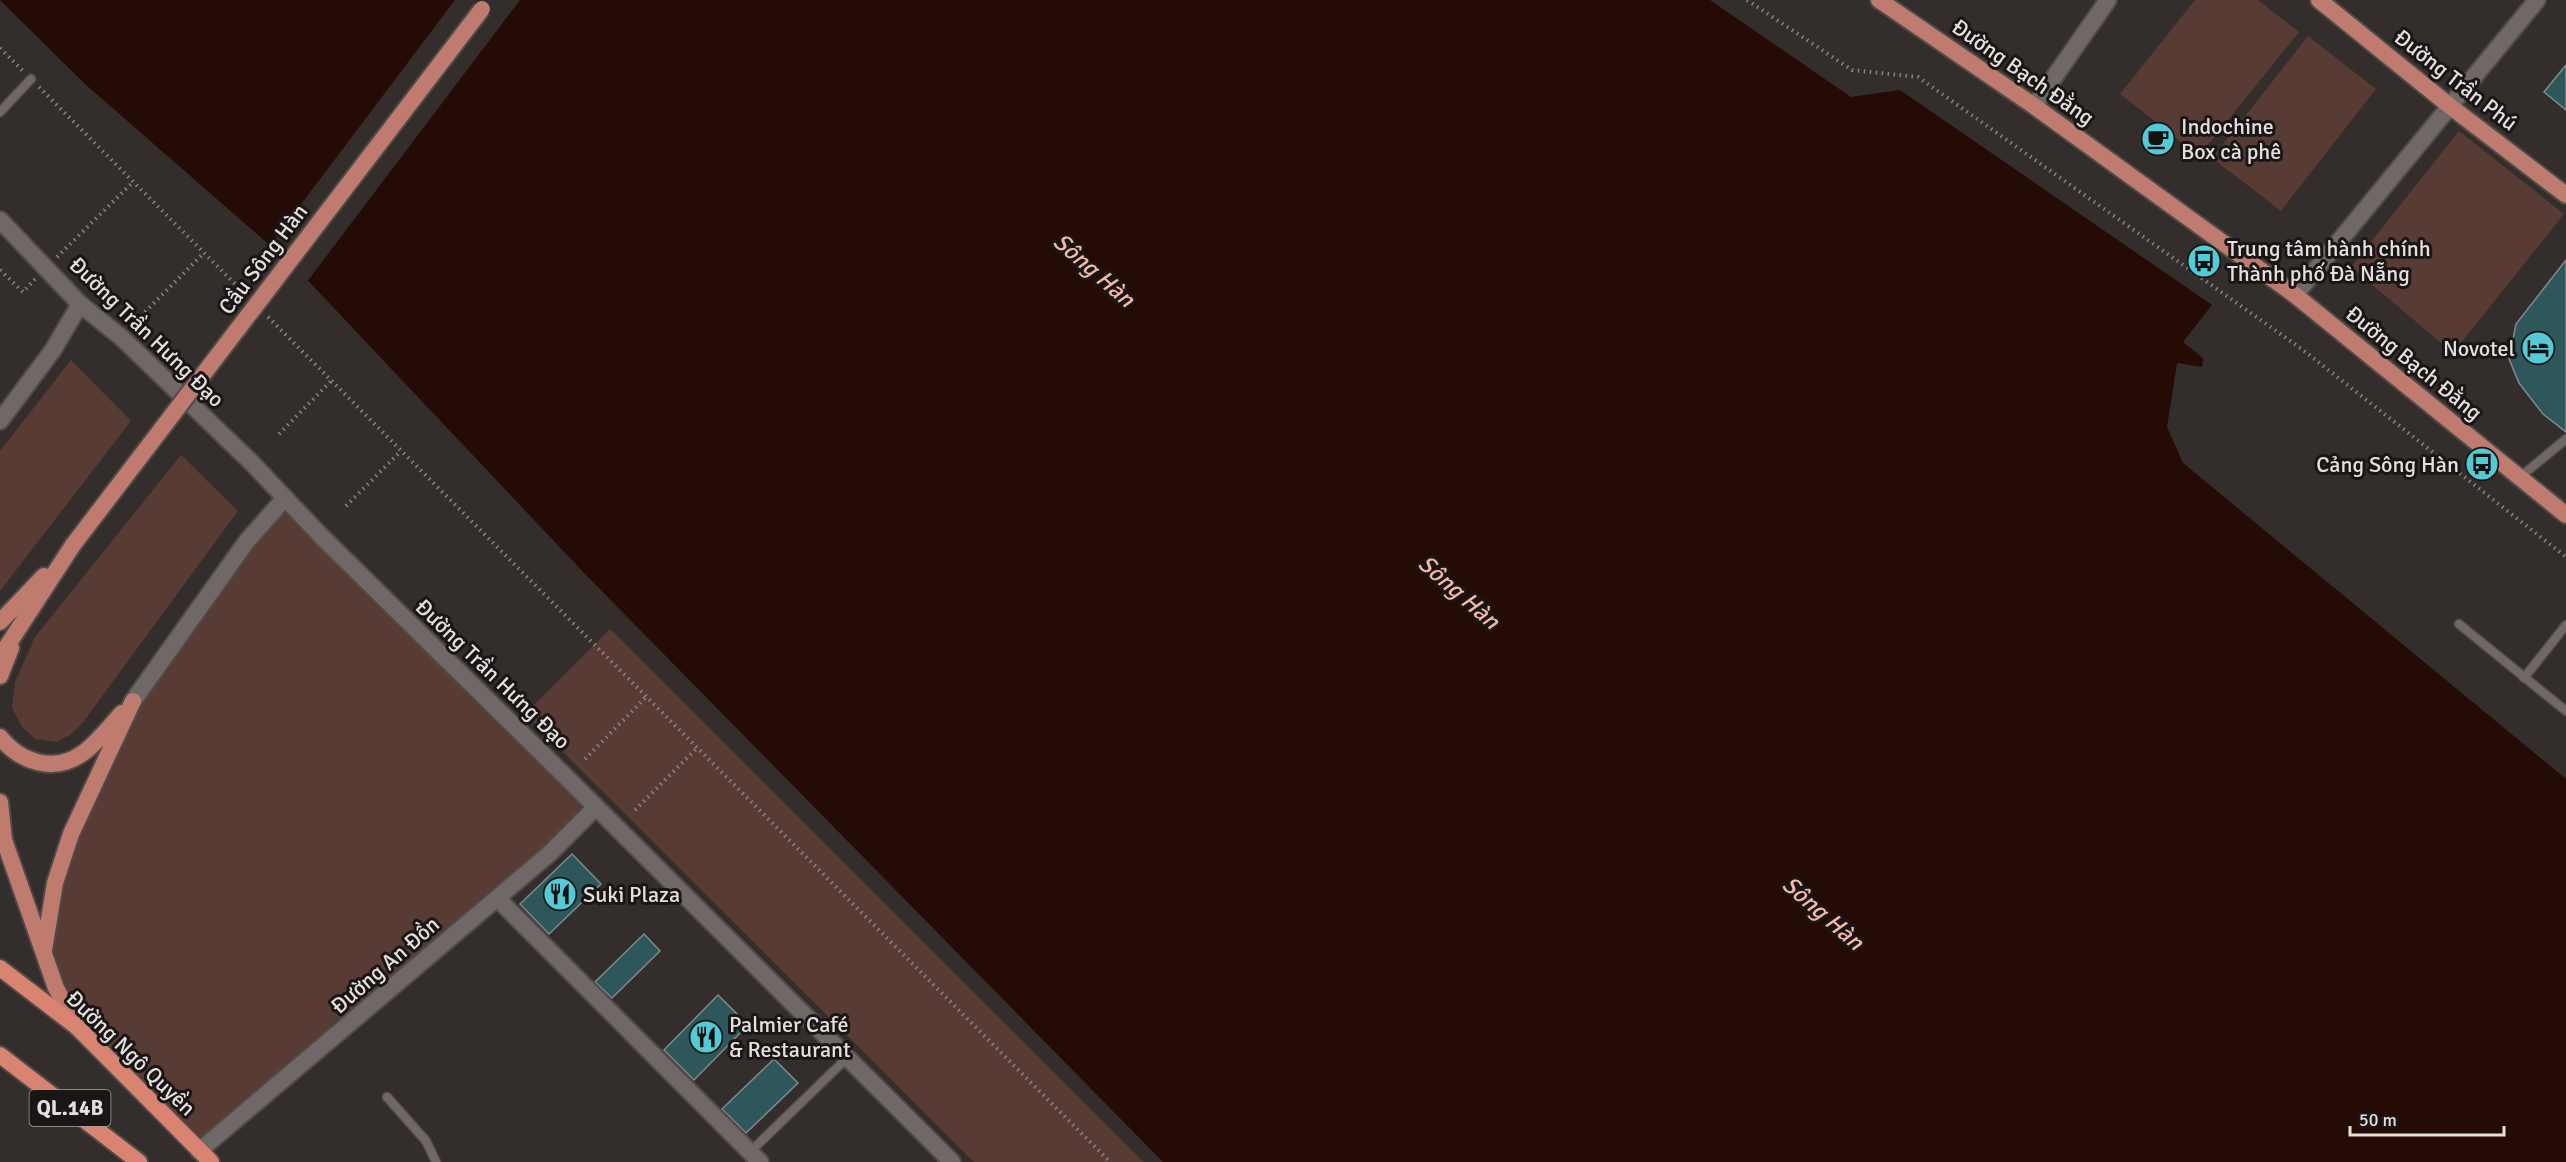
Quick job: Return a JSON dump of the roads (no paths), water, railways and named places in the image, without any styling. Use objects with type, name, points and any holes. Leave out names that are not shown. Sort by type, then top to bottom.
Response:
[{"type":"highway","name":"Đường Ngô Quyền","points":[[0,968],[77,1027],[205,1156]]},
{"type":"highway","name":"QL.14B","points":[[0,1055],[139,1162]]},
{"type":"main road","name":"Cầu Sông Hàn","points":[[0,657],[73,545],[488,0]]},
{"type":"main road","name":"Đường Bạch Đằng","points":[[1879,0],[2034,106],[2295,295],[2566,515]]},
{"type":"main road","name":"Đường Trần Phú","points":[[2329,3],[2451,107],[2566,195]]},
{"type":"main road","name":"Cầu Sông Hàn","points":[[0,622],[73,545]]},
{"type":"main road","points":[[0,676],[20,627]]},
{"type":"main road","points":[[0,736],[14,752],[30,761],[48,764],[66,762],[82,754],[133,701]]},
{"type":"main road","points":[[44,950],[55,883],[71,834],[133,701]]},
{"type":"main road","points":[[0,802],[4,840],[56,988],[77,1027]]},
{"type":"main road","points":[[0,1065],[24,1073]]},
{"type":"street","points":[[2034,106],[2108,0]]},
{"type":"street","points":[[2295,295],[2537,0]]},
{"type":"street","name":"Đường Trần Hưng Đạo","points":[[0,220],[80,304],[122,338],[251,462],[952,1162]]},
{"type":"street","points":[[0,421],[53,350],[80,304]]},
{"type":"street","points":[[133,701],[247,541],[285,498]]},
{"type":"street","name":"Đường An Đồn","points":[[205,1156],[549,854],[595,808]]},
{"type":"street","points":[[497,898],[755,1157]]},
{"type":"lane","points":[[0,112],[31,80]]},
{"type":"lane","points":[[2520,477],[2566,439]]},
{"type":"lane","points":[[2459,624],[2566,711]]},
{"type":"lane","points":[[2524,678],[2566,625]]},
{"type":"lane","points":[[755,1157],[847,1059]]},
{"type":"lane","points":[[387,1097],[426,1141],[436,1162]]},
{"type":"water","name":"Sông Hàn","points":[[0,0],[1710,0],[1851,97],[1900,90],[2212,305],[2183,342],[2203,358],[2202,367],[2177,363],[2167,427],[2183,463],[2566,779],[2566,1162],[1163,1162],[586,575],[297,269],[85,84]]},
{"type":"place","name":"Indochine Box cà phê","points":[[2158,139]]},
{"type":"place","name":"Trung tâm hành chính Thành phố Đà Nẵng","points":[[2204,261]]},
{"type":"place","name":"Novotel","points":[[2538,348]]},
{"type":"place","name":"Cảng Sông Hàn","points":[[2482,464]]},
{"type":"place","name":"Suki Plaza","points":[[560,894]]},
{"type":"place","name":"Palmier Café & Restaurant","points":[[706,1037]]}]
